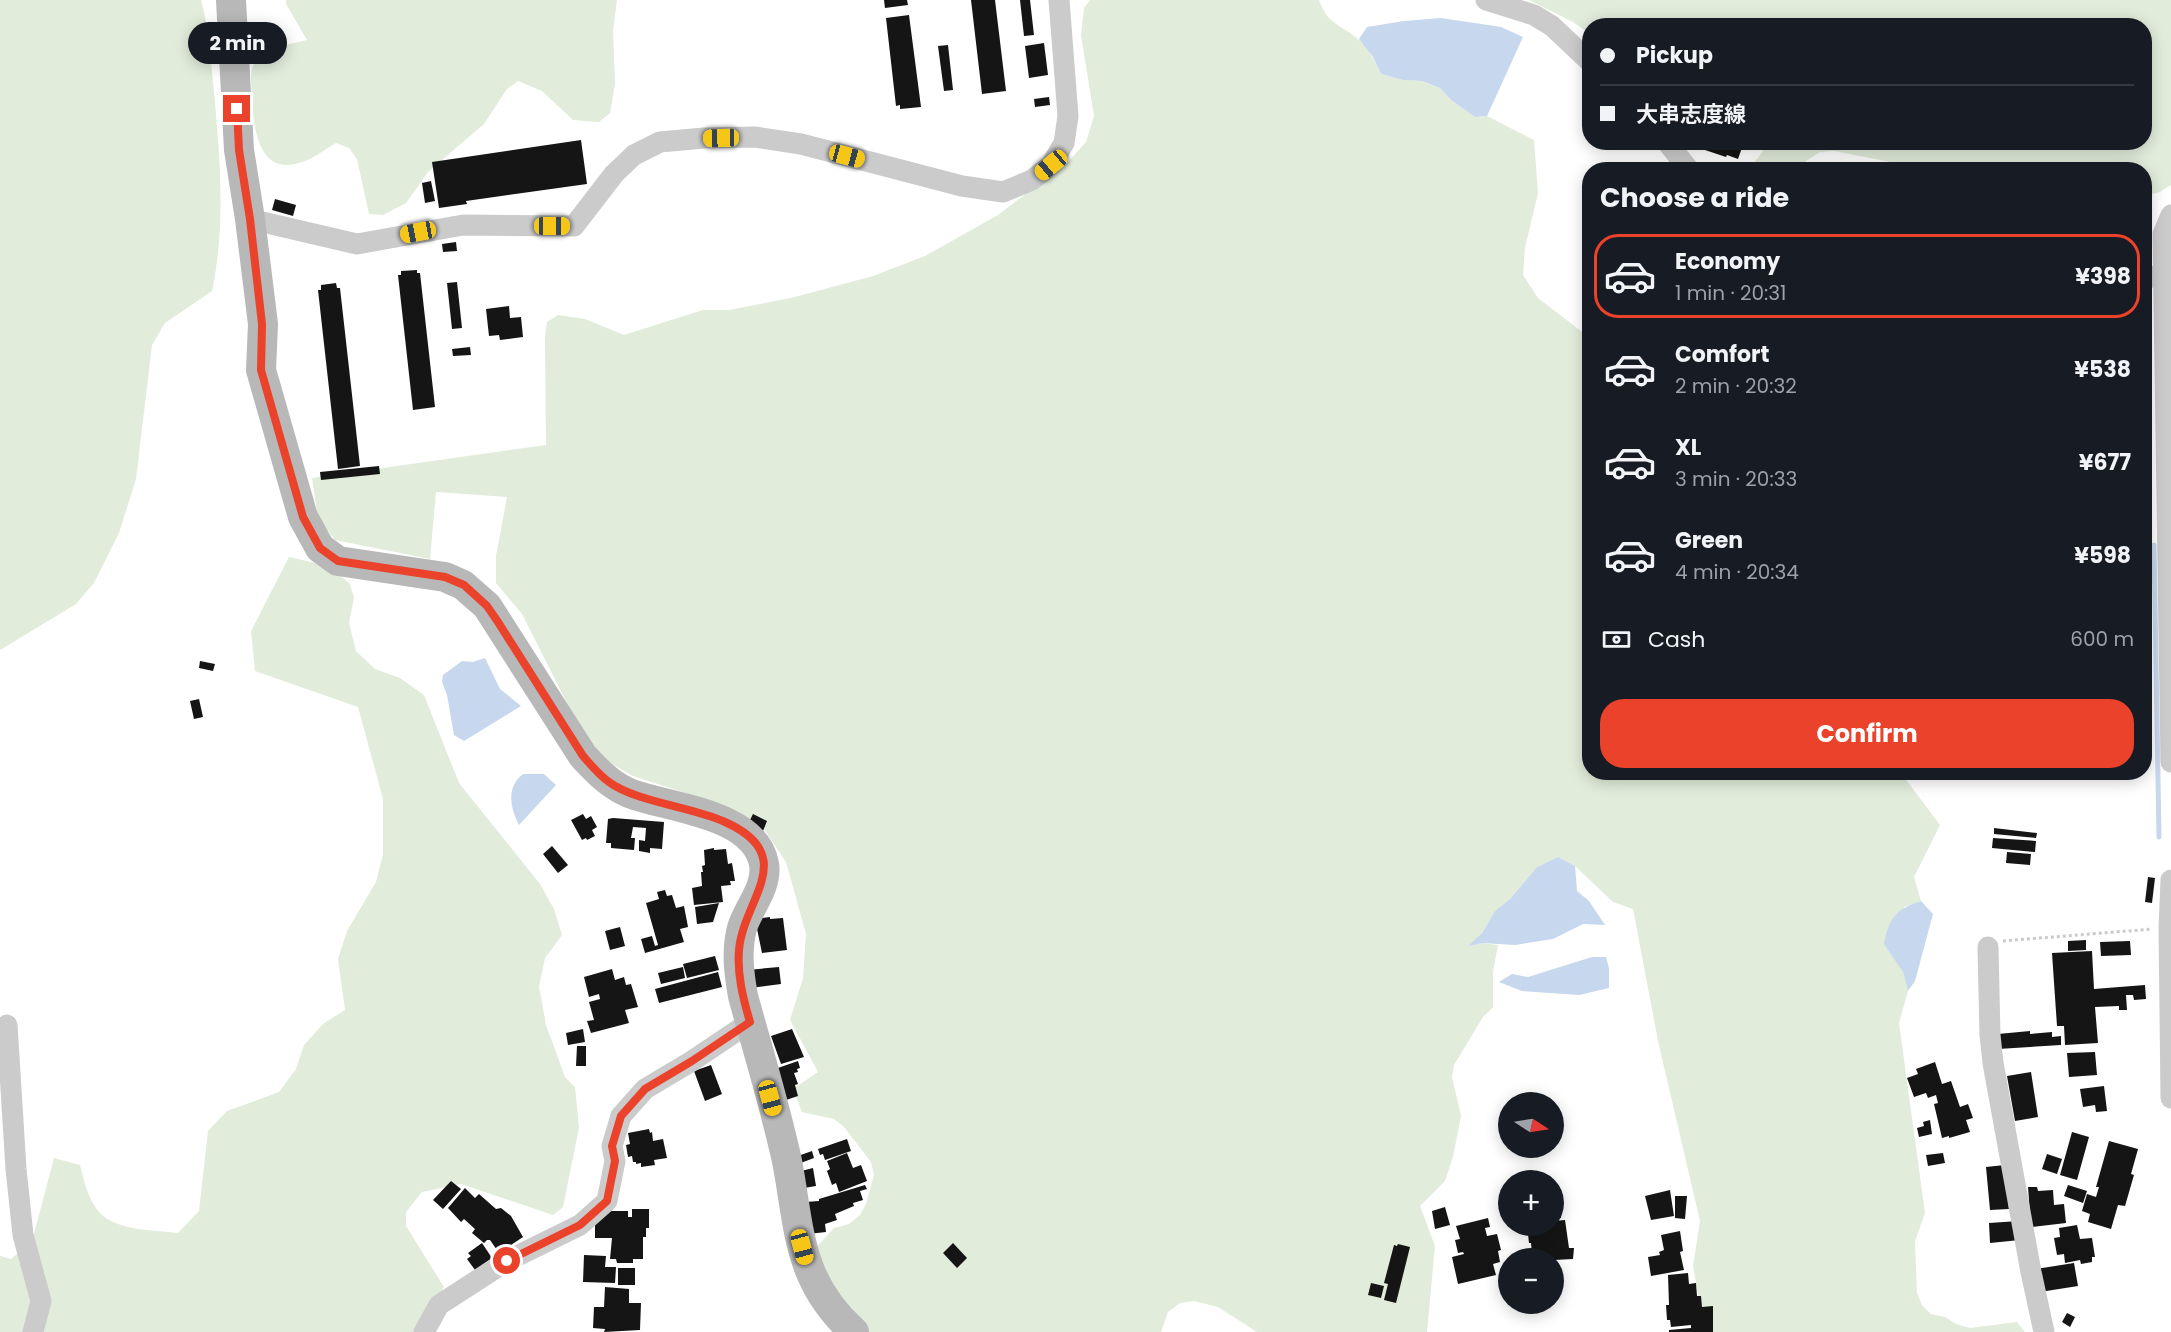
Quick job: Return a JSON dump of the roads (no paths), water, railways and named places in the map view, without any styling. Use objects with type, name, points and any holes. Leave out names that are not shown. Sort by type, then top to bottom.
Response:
[{"type":"main road","points":[[231,0],[239,150],[250,219],[262,324],[261,370],[303,517],[320,548],[338,561],[445,577],[464,585],[487,606],[583,756],[610,783],[629,793],[716,819],[746,835],[753,842],[765,865],[764,879],[742,928],[738,972],[787,1161],[797,1230],[806,1264],[819,1292],[839,1319],[854,1332]]},
{"type":"street","points":[[250,219],[357,244],[463,225],[574,226],[614,174],[634,155],[660,142],[704,138],[755,137],[801,144],[962,186],[1003,192],[1032,180],[1051,165],[1064,143],[1068,116],[1059,0]]},
{"type":"street","points":[[1486,0],[1534,15],[1552,26],[1582,54]]},
{"type":"street","points":[[1673,150],[1683,162]]},
{"type":"street","points":[[2171,215],[2163,234],[2168,250],[2160,275],[2171,762]]},
{"type":"street","points":[[2171,880],[2169,928],[2171,1098]]},
{"type":"street","points":[[1988,946],[1990,1035],[1993,1063],[2044,1332]]},
{"type":"street","points":[[424,1332],[439,1305],[507,1261],[580,1225],[607,1201],[615,1161],[612,1146],[621,1116],[645,1089],[750,1022]]},
{"type":"street","points":[[7,1025],[16,1169],[23,1236],[41,1301],[33,1332]]},
{"type":"water","points":[[1441,18],[1501,27],[1523,37],[1487,116],[1475,117],[1451,100],[1440,88],[1422,81],[1403,80],[1381,74],[1373,57],[1359,39],[1367,27]]},
{"type":"water","points":[[485,658],[500,689],[521,706],[464,741],[454,735],[447,695],[442,682],[443,675],[462,661],[473,662]]},
{"type":"water","points":[[523,774],[544,774],[556,785],[519,825],[511,798],[514,785]]},
{"type":"water","points":[[1558,857],[1575,866],[1577,891],[1589,901],[1605,925],[1583,924],[1553,939],[1515,945],[1482,943],[1468,946],[1482,933],[1495,911],[1510,899],[1537,867]]},
{"type":"water","points":[[1921,901],[1933,914],[1915,981],[1908,991],[1903,972],[1884,944],[1888,927],[1895,916],[1905,907]]},
{"type":"water","points":[[1592,957],[1606,957],[1609,968],[1609,988],[1579,995],[1522,991],[1499,982],[1512,974],[1528,977]]},
{"type":"waterway","points":[[2154,545],[2159,837]]}]
